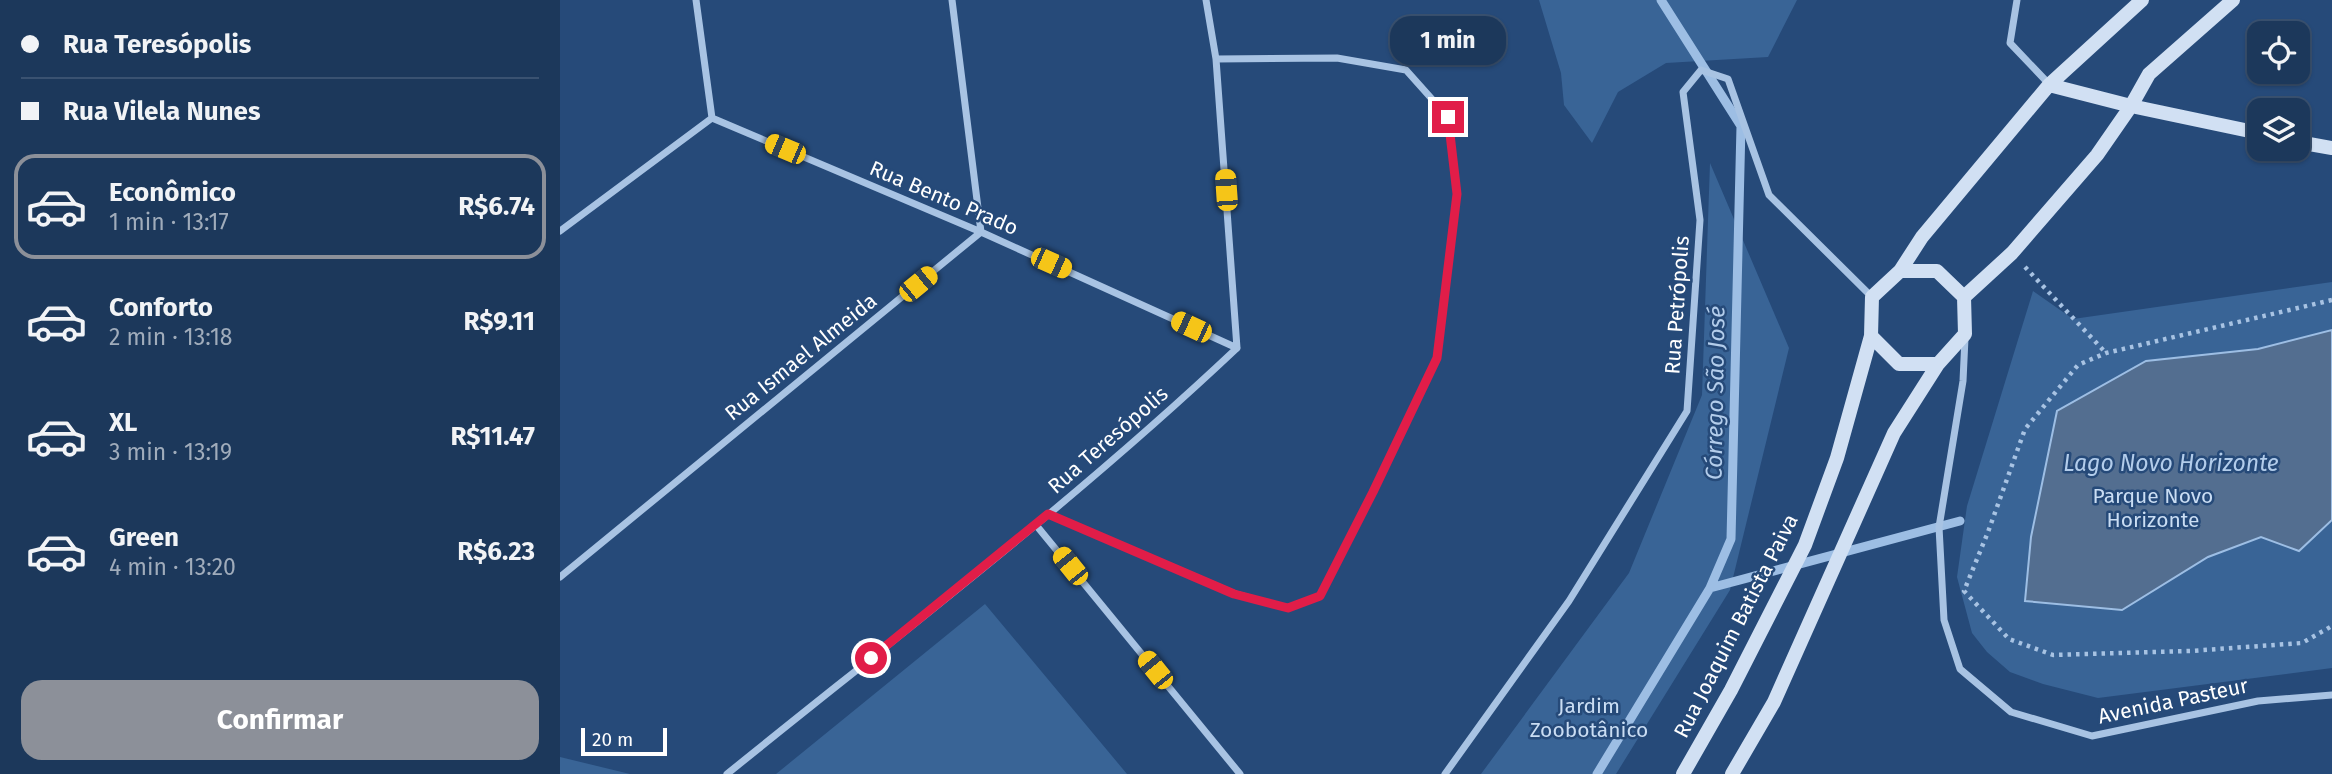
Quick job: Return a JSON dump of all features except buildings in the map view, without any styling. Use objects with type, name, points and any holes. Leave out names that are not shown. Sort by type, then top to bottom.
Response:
[{"type":"main road","points":[[1872,297],[1900,271],[1922,237],[2049,85],[2142,0]]},
{"type":"main road","points":[[1964,297],[2012,253],[2097,155],[2131,106],[2149,74],[2233,0]]},
{"type":"main road","points":[[2049,85],[2131,106],[2247,130]]},
{"type":"main road","points":[[2310,144],[2332,148]]},
{"type":"main road","points":[[1732,774],[1774,702],[1894,433],[1938,363],[1965,334],[1964,297],[1937,271],[1900,271]]},
{"type":"main road","name":"Rua Joaquim Batista Paiva","points":[[1683,774],[1731,690],[1805,545],[1837,458],[1871,336],[1872,297]]},
{"type":"main road","points":[[1871,336],[1899,364],[1938,363]]},
{"type":"street","points":[[560,231],[712,118],[696,0]]},
{"type":"street","points":[[951,0],[981,232]]},
{"type":"street","points":[[1206,0],[1216,59],[1237,348]]},
{"type":"street","points":[[2017,0],[2010,43],[2049,85]]},
{"type":"street","points":[[1048,514],[1234,594],[1288,608],[1320,596],[1437,358],[1457,194],[1448,117],[1406,70],[1337,58],[1216,59]]},
{"type":"street","name":"Rua Petrópolis","points":[[1445,774],[1569,601],[1687,411],[1700,219],[1683,92],[1701,70],[1728,79],[1769,195],[1872,297]]},
{"type":"street","name":"Rua Bento Prado","points":[[712,118],[981,232],[1237,348]]},
{"type":"street","name":"Rua Ismael Almeida","points":[[560,577],[981,232]]},
{"type":"street","name":"Avenida Pasteur","points":[[1965,334],[1963,381],[1939,527],[1944,620],[1960,669],[2011,712],[2092,736],[2258,701],[2332,695]]},
{"type":"street","name":"Rua Teresópolis","points":[[727,774],[1035,525],[1186,396],[1237,348]]},
{"type":"street","points":[[1035,525],[1240,774]]},
{"type":"path","points":[[2012,253],[2106,353]]},
{"type":"path","points":[[2332,300],[2106,353],[2078,365],[2025,429],[1964,591],[2009,639],[2053,655],[2190,651],[2302,643],[2332,626]]},
{"type":"green space","points":[[1539,0],[1797,0],[1768,57],[1666,63],[1618,92],[1592,143],[1564,105],[1561,73]]},
{"type":"green space","name":"Jardim Zoobotânico","points":[[1710,163],[1789,348],[1730,590],[1616,774],[1481,774],[1629,573],[1702,395]]},
{"type":"green space","name":"Parque Novo Horizonte","points":[[2332,282],[2332,668],[2098,698],[2043,684],[2010,672],[1987,652],[1972,633],[1957,577],[1967,506],[2033,291],[2073,319]]},
{"type":"green space","points":[[985,604],[1127,774],[776,774]]},
{"type":"green space","points":[[560,757],[630,774],[560,774]]},
{"type":"water","name":"Lago Novo Horizonte","points":[[2332,330],[2332,520],[2299,551],[2261,537],[2208,557],[2122,610],[2025,601],[2031,537],[2057,411],[2146,361],[2258,349]]},
{"type":"waterway","name":"Córrego São José","points":[[1597,774],[1710,588],[1731,539],[1741,126],[1661,0]]},
{"type":"waterway","points":[[1710,588],[1960,521]]},
{"type":"route","points":[[871,658],[1048,514],[1234,594],[1288,608],[1320,596],[1437,358],[1457,194],[1448,117]]}]
